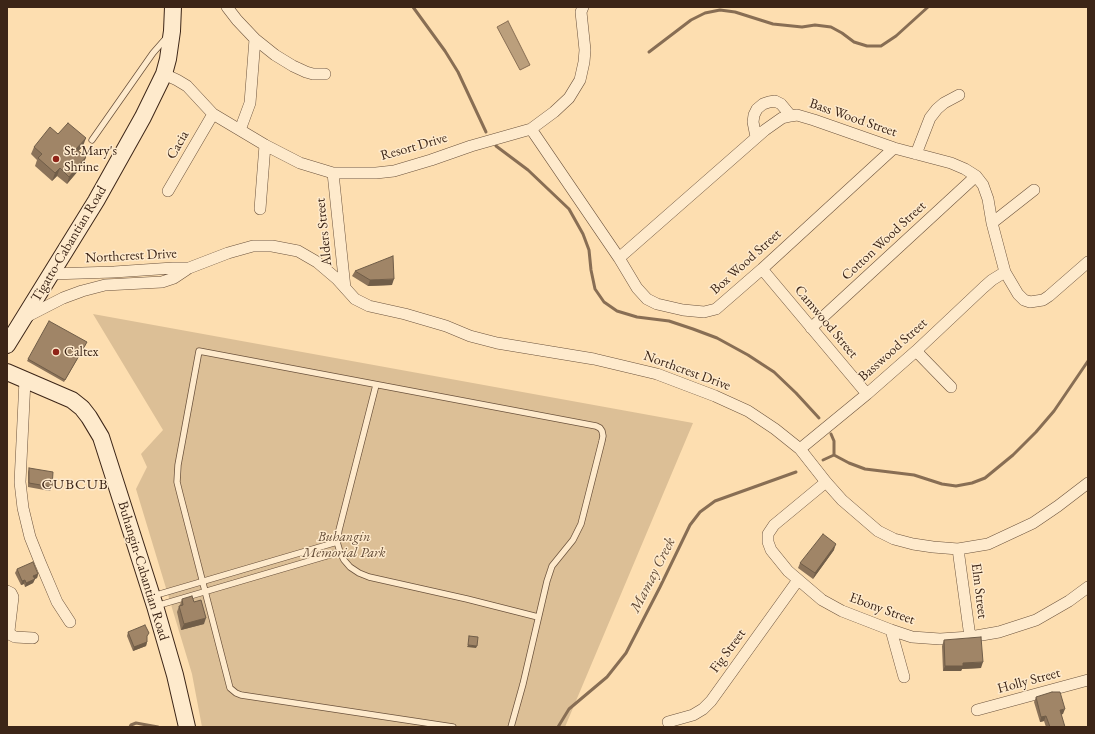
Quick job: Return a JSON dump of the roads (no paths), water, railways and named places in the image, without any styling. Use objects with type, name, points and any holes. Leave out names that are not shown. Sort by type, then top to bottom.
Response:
[{"type":"main road","name":"Tigatto-Cabantian Road","points":[[7,345],[96,201],[143,117],[164,74],[172,31],[173,7]]},
{"type":"main road","name":"Buhangin-Cabantian Road","points":[[7,372],[72,400],[82,408],[101,437],[154,601],[175,675],[187,727]]},
{"type":"street","points":[[227,7],[255,40],[293,66],[313,74],[325,74]]},
{"type":"street","name":"Resort Drive","points":[[164,74],[187,86],[213,114],[265,145],[300,162],[333,173],[376,173],[394,171],[471,146],[531,130],[554,112],[569,98],[580,80],[585,50],[581,12],[583,7]]},
{"type":"street","points":[[240,130],[250,103],[255,40]]},
{"type":"street","points":[[916,154],[930,118],[937,108],[959,95]]},
{"type":"street","points":[[756,137],[753,122],[754,115],[757,109],[763,104],[775,101],[786,108],[791,116]]},
{"type":"street","name":"Cacia","points":[[168,191],[213,114]]},
{"type":"street","name":"Bass Wood Street","points":[[619,258],[756,137],[782,118],[801,116],[810,118],[894,148],[952,163],[976,176]]},
{"type":"street","name":"Box Wood Street","points":[[531,130],[619,258],[637,288],[647,299],[664,306],[704,312],[716,309],[894,148]]},
{"type":"street","points":[[260,209],[265,145]]},
{"type":"street","name":"Alders Street","points":[[333,173],[345,288]]},
{"type":"street","points":[[976,176],[983,185],[988,199],[992,223],[1005,272],[1018,294],[1024,300],[1030,302],[1043,300],[1088,262]]},
{"type":"street","name":"Cotton Wood Street","points":[[811,328],[976,176]]},
{"type":"street","points":[[992,223],[1034,190]]},
{"type":"street","name":"Northcrest Drive","points":[[24,318],[63,298],[82,291],[115,284],[162,282],[174,278],[189,268],[228,253],[253,246],[272,246],[298,251],[317,262],[337,279],[355,299],[369,306],[405,314],[446,326],[470,336],[497,343],[594,359],[657,374],[715,396],[748,411],[775,429],[800,450],[842,500],[878,531],[894,539],[933,547],[958,548],[988,544],[1033,522],[1058,506],[1088,483]]},
{"type":"street","name":"Northcrest Drive","points":[[51,274],[189,268]]},
{"type":"street","name":"Camwood Street","points":[[762,269],[867,394]]},
{"type":"street","points":[[114,272],[115,284]]},
{"type":"street","name":"Basswood Street","points":[[800,450],[916,351],[992,280],[1005,272]]},
{"type":"street","points":[[916,351],[951,387]]},
{"type":"street","points":[[25,380],[20,482],[23,508],[30,537],[40,562],[57,602],[70,622]]},
{"type":"street","name":"Ebony Street","points":[[826,482],[774,525],[768,534],[768,542],[771,550],[788,571],[822,600],[842,611],[891,630],[912,636],[940,639],[970,637],[999,632],[1036,620],[1069,601],[1088,587]]},
{"type":"street","name":"Elm Street","points":[[958,548],[970,637]]},
{"type":"street","name":"Fig Street","points":[[668,722],[693,715],[703,709],[711,701],[798,580]]},
{"type":"street","points":[[7,591],[13,597],[9,631],[15,637],[33,638]]},
{"type":"street","points":[[891,630],[904,677]]},
{"type":"street","name":"Holly Street","points":[[977,710],[1088,680]]},
{"type":"lane","points":[[92,140],[153,53],[172,31]]},
{"type":"lane","points":[[454,727],[236,693],[230,688],[180,494],[177,473],[199,352],[596,426],[600,428],[602,431],[602,441],[581,524],[573,540],[552,566],[511,727]]},
{"type":"lane","points":[[376,385],[341,518],[337,542],[344,560],[350,567],[369,577],[538,617]]},
{"type":"lane","points":[[154,601],[203,582],[337,542]]},
{"type":"lane","points":[[154,601],[206,591],[340,552]]},
{"type":"lane","points":[[290,556],[293,566]]},
{"type":"lane","points":[[249,568],[252,578]]},
{"type":"waterway","points":[[413,7],[445,51],[458,72],[486,132]]},
{"type":"waterway","points":[[649,52],[691,20],[705,13],[720,10],[735,12],[773,24],[802,27],[815,25],[831,27],[854,42],[867,46],[881,46],[896,36],[928,7]]},
{"type":"waterway","points":[[496,146],[528,170],[569,209],[583,234],[589,250],[595,289],[604,302],[617,311],[637,317],[669,321],[717,338],[748,355],[774,372],[819,418]]},
{"type":"waterway","points":[[834,455],[865,469],[914,475],[942,484],[956,486],[972,483],[985,478],[1013,455],[1036,432],[1054,411],[1088,361]]},
{"type":"waterway","points":[[831,434],[834,441],[834,455]]},
{"type":"waterway","name":"Mamay Creek","points":[[823,460],[834,455]]},
{"type":"waterway","name":"Mamay Creek","points":[[558,727],[569,709],[607,677],[626,653],[690,525],[700,512],[715,501],[796,472]]},
{"type":"waterway","name":"Mamay Creek","points":[[130,727],[136,723],[158,727]]},
{"type":"place","name":"St. Mary's Shrine","points":[[56,159]]},
{"type":"place","name":"Caltex","points":[[56,352]]},
{"type":"district","name":"CUBCUB","points":[[75,485]]},
{"type":"park label","name":"Buhangin Memorial Park","points":[[344,546]]}]
